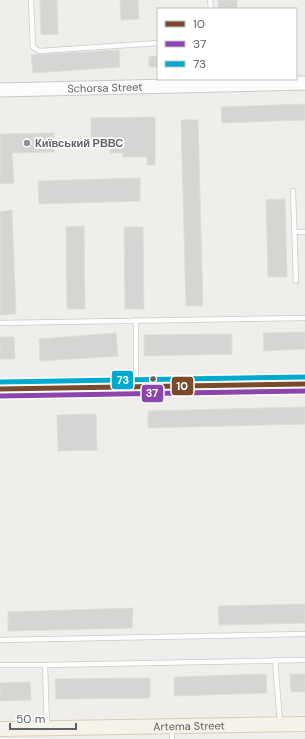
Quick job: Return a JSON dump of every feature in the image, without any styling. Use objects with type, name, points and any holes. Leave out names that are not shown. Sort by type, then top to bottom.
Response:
[{"type":"main road","points":[[0,389],[305,384]]},
{"type":"main road","name":"Artema Street","points":[[0,729],[47,728],[172,732],[280,724],[305,724]]},
{"type":"street","name":"Schorsa Street","points":[[0,90],[258,81],[305,83]]},
{"type":"lane","points":[[31,0],[33,47],[39,51],[157,43]]},
{"type":"lane","points":[[293,191],[296,281]]},
{"type":"lane","points":[[295,232],[305,232]]},
{"type":"lane","points":[[0,323],[305,318]]},
{"type":"lane","points":[[136,320],[136,387]]},
{"type":"lane","points":[[0,640],[305,634]]},
{"type":"lane","points":[[275,660],[280,724]]},
{"type":"lane","points":[[0,665],[305,660]]},
{"type":"lane","points":[[45,664],[47,728]]},
{"type":"building","points":[[40,0],[57,0],[58,34],[41,35]]},
{"type":"building","points":[[120,0],[138,0],[139,19],[121,20]]},
{"type":"building","points":[[218,0],[237,0],[237,8],[218,8]]},
{"type":"building","points":[[119,50],[120,67],[33,73],[31,55]]},
{"type":"building","points":[[157,56],[157,67],[149,67],[149,57]]},
{"type":"building","points":[[305,104],[305,120],[222,123],[221,107]]},
{"type":"building","points":[[155,117],[155,165],[147,165],[147,157],[123,157],[123,153],[110,153],[110,142],[91,143],[91,118]]},
{"type":"building","points":[[181,120],[198,120],[203,306],[186,306]]},
{"type":"building","name":"Київський РВВС","points":[[54,133],[54,152],[12,153],[14,183],[0,184],[0,134]]},
{"type":"building","points":[[140,178],[140,201],[39,204],[38,181]]},
{"type":"building","points":[[285,199],[287,277],[268,277],[266,200]]},
{"type":"building","points":[[12,210],[16,314],[0,315],[0,212]]},
{"type":"building","points":[[84,226],[85,309],[67,309],[66,227]]},
{"type":"building","points":[[124,227],[143,227],[144,309],[125,309]]},
{"type":"building","points":[[305,332],[305,349],[264,351],[263,333]]},
{"type":"building","points":[[116,333],[118,356],[40,361],[39,339]]},
{"type":"building","points":[[232,334],[232,354],[144,356],[144,335]]},
{"type":"building","points":[[0,337],[14,337],[15,359],[0,359]]},
{"type":"building","points":[[305,407],[305,424],[148,428],[148,411]]},
{"type":"building","points":[[96,414],[97,450],[58,451],[57,415]]},
{"type":"building","points":[[305,604],[305,623],[219,625],[218,606]]},
{"type":"building","points":[[133,608],[132,628],[8,631],[8,612]]},
{"type":"building","points":[[266,674],[267,693],[174,696],[174,677]]},
{"type":"building","points":[[290,674],[305,674],[305,692],[291,692]]},
{"type":"building","points":[[150,678],[150,698],[56,699],[55,679]]},
{"type":"building","points":[[30,682],[31,700],[0,701],[0,683]]},
{"type":"transit line","name":"73","points":[[0,382],[305,377]]},
{"type":"transit line","name":"10","points":[[0,389],[305,384]]},
{"type":"transit line","name":"37","points":[[0,396],[305,391]]},
{"type":"place","name":"Київський РВВС","points":[[27,143]]}]
